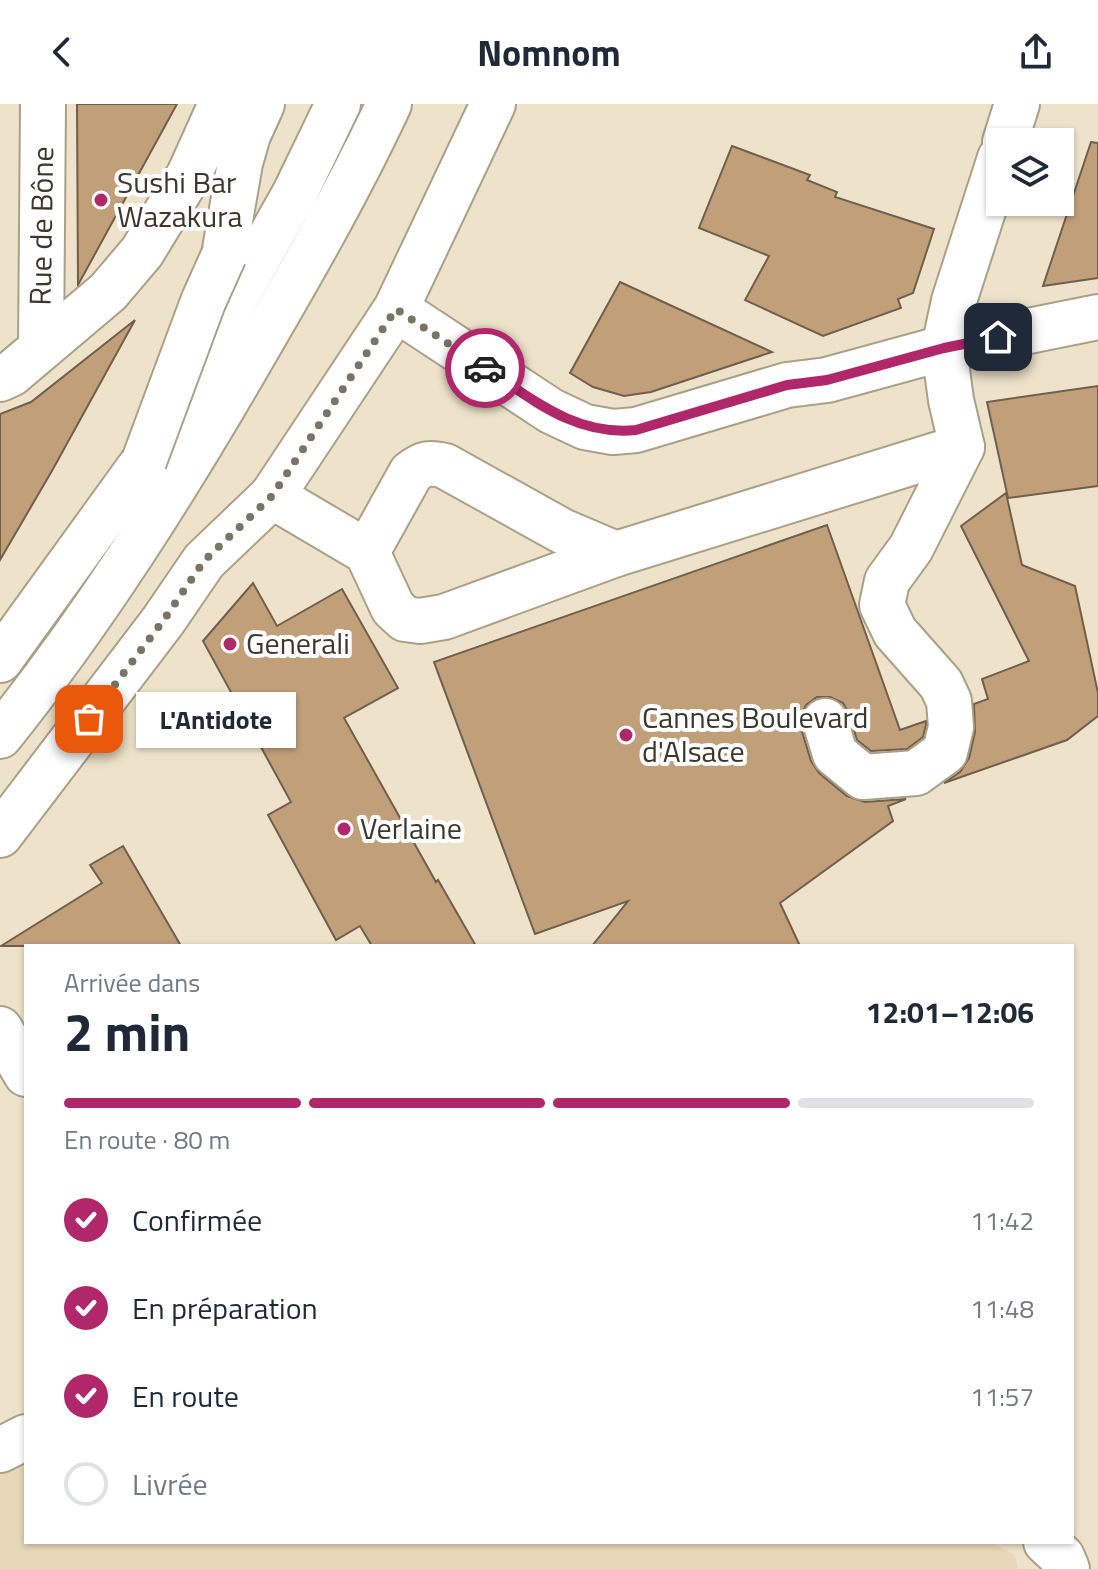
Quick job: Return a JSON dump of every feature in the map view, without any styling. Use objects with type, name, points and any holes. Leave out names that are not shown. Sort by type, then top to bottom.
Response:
[{"type":"main road","name":"Rue de Bône","points":[[41,348],[43,104]]},
{"type":"main road","points":[[0,379],[11,374],[108,292],[142,252],[189,175],[221,104]]},
{"type":"main road","points":[[144,461],[203,302],[224,255],[233,196],[248,135],[262,104]]},
{"type":"main road","points":[[0,660],[144,461],[295,193],[338,104]]},
{"type":"main road","points":[[0,736],[82,628],[178,485],[330,223],[389,104]]},
{"type":"main road","points":[[0,835],[163,621],[204,561],[272,496],[396,309],[493,104]]},
{"type":"main road","points":[[1009,128],[1017,104]]},
{"type":"main road","points":[[189,175],[233,196]]},
{"type":"main road","points":[[825,721],[835,754],[863,777],[916,773],[945,752],[951,727],[949,701],[941,684],[895,632],[882,605],[887,581],[911,548],[962,447],[951,400],[944,348],[954,301],[986,202]]},
{"type":"main road","points":[[396,309],[551,411],[585,427],[613,432],[636,430],[787,385],[827,380],[944,348],[1098,317]]},
{"type":"main road","points":[[272,496],[367,552],[393,608],[405,619],[420,621],[444,617],[616,554],[962,447]]},
{"type":"main road","points":[[367,552],[411,473],[421,465],[433,463],[445,466],[562,531],[616,554]]},
{"type":"main road","points":[[0,1029],[24,1071]]},
{"type":"main road","points":[[0,1450],[24,1438]]},
{"type":"main road","points":[[1048,1544],[1062,1557],[1067,1569]]},
{"type":"shaded area","points":[[24,1459],[24,1544],[994,1544],[1015,1555],[1018,1569],[0,1569],[0,1470]]},
{"type":"building","points":[[77,104],[177,104],[78,285]]},
{"type":"building","points":[[1091,142],[1098,143],[1098,278],[1043,286],[1066,216],[1074,216],[1074,193]]},
{"type":"building","points":[[732,146],[810,175],[807,180],[837,192],[835,197],[934,229],[913,293],[898,299],[901,308],[823,336],[745,300],[769,256],[699,228]]},
{"type":"building","points":[[620,282],[772,352],[651,392],[624,396],[593,387],[570,373]]},
{"type":"building","points":[[135,320],[0,560],[0,414],[31,402]]},
{"type":"building","points":[[1098,386],[1098,486],[1008,498],[987,402]]},
{"type":"building","points":[[1006,493],[1022,565],[1075,586],[1098,693],[1098,716],[1067,740],[944,783],[960,772],[969,758],[975,732],[974,704],[988,699],[982,679],[1029,661],[961,526]]},
{"type":"building","points":[[827,525],[900,730],[926,721],[926,725],[923,737],[907,749],[871,751],[857,740],[843,703],[830,697],[817,697],[806,705],[801,716],[801,728],[811,761],[819,773],[847,796],[865,802],[906,799],[888,806],[893,821],[780,903],[799,944],[594,944],[628,901],[535,934],[434,662]]},
{"type":"building","points":[[253,583],[277,626],[342,589],[398,688],[344,718],[436,882],[438,880],[475,944],[371,944],[360,926],[336,940],[268,815],[291,802],[203,641]]},
{"type":"building","points":[[123,846],[180,944],[1,946],[102,883],[90,865]]},
{"type":"way so far","points":[[89,719],[204,561],[272,496],[396,309],[485,368]]},
{"type":"place","name":"Sushi Bar Wazakura","points":[[101,200]]},
{"type":"place","name":"Generali","points":[[230,644]]},
{"type":"place","name":"L'Antidote","points":[[89,719]]},
{"type":"place","name":"Cannes Boulevard d'Alsace","points":[[626,735]]},
{"type":"place","name":"Verlaine","points":[[344,829]]},
{"type":"route","points":[[485,368],[551,411],[585,427],[613,432],[636,430],[787,385],[827,380],[944,348],[998,337]]}]
